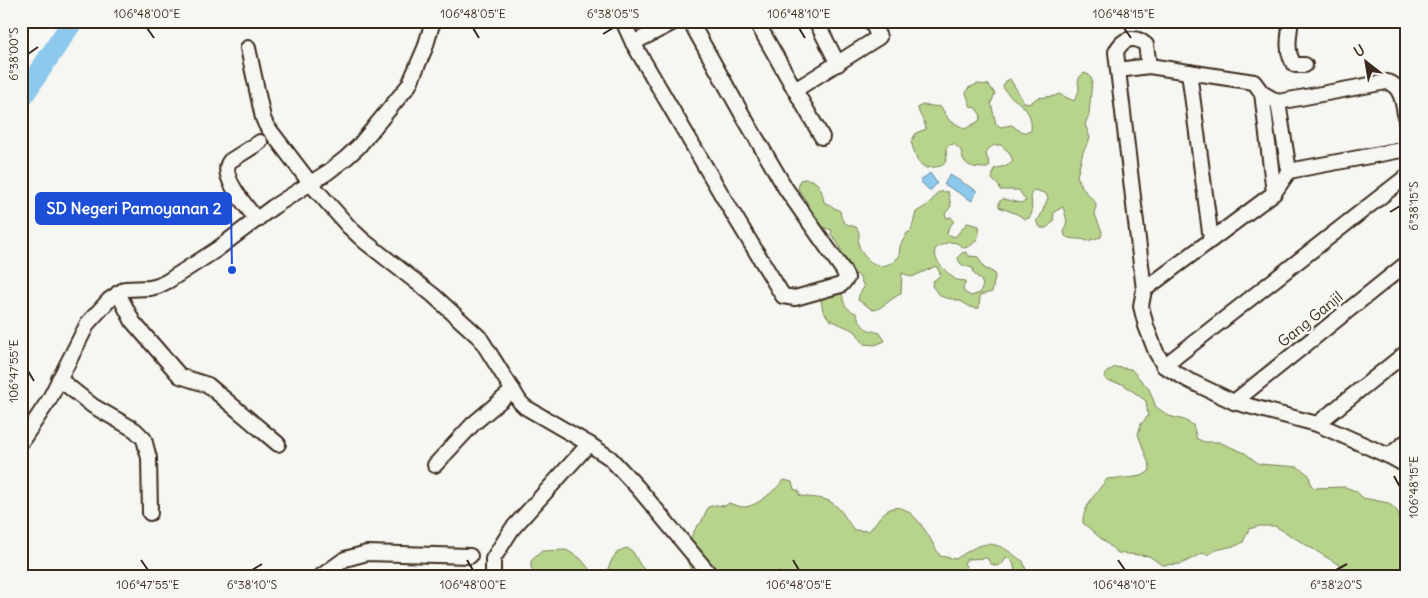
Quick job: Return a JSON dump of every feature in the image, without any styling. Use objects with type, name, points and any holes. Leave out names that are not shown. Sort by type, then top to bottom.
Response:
[{"type":"street","points":[[21,442],[46,406],[88,323],[118,293],[129,288],[158,286],[216,250],[279,203],[311,184],[346,158],[358,147],[409,85],[425,48],[433,21]]},
{"type":"street","points":[[623,21],[633,43],[783,296],[795,298],[841,285],[847,278],[843,270],[786,189],[690,21]]},
{"type":"street","points":[[633,43],[676,21]]},
{"type":"street","points":[[756,21],[822,137]]},
{"type":"street","points":[[816,21],[838,64]]},
{"type":"street","points":[[795,90],[879,37],[871,21]]},
{"type":"street","points":[[1291,21],[1289,38],[1290,58],[1295,65],[1305,65]]},
{"type":"street","points":[[1149,66],[1146,45],[1136,39],[1123,42],[1116,52],[1144,290],[1141,306],[1146,326],[1156,352],[1164,366],[1234,402],[1317,424],[1407,466]]},
{"type":"street","points":[[248,48],[266,125],[334,211],[359,236],[433,295],[480,338],[525,407],[610,458],[638,488],[712,577]]},
{"type":"street","points":[[1118,70],[1149,66],[1254,82],[1262,93],[1278,102],[1390,82],[1396,85],[1399,92],[1407,126]]},
{"type":"street","points":[[1189,72],[1211,240]]},
{"type":"street","points":[[1262,93],[1274,193]]},
{"type":"street","points":[[1144,290],[1274,193],[1289,171],[1278,102]]},
{"type":"street","points":[[257,220],[231,182],[226,171],[230,161],[260,142]]},
{"type":"street","points":[[1289,171],[1407,149]]},
{"type":"street","points":[[1164,366],[1407,176]]},
{"type":"street","name":"Gang Ganjil","points":[[1234,402],[1407,263]]},
{"type":"street","points":[[118,293],[133,322],[180,376],[208,385],[278,444]]},
{"type":"street","points":[[1317,424],[1407,352]]},
{"type":"street","points":[[59,379],[93,406],[134,430],[144,439],[149,458],[150,513]]},
{"type":"street","points":[[434,465],[472,424],[513,390]]},
{"type":"street","points":[[1389,456],[1407,441]]},
{"type":"street","points":[[493,577],[494,559],[512,529],[589,444]]},
{"type":"street","points":[[320,577],[345,558],[367,553],[470,556]]},
{"type":"green space","points":[[1084,73],[1089,75],[1092,80],[1089,115],[1085,124],[1090,138],[1083,152],[1077,176],[1095,203],[1096,209],[1094,212],[1102,232],[1101,237],[1087,241],[1065,236],[1064,231],[1067,221],[1063,207],[1054,212],[1053,222],[1046,228],[1041,228],[1036,221],[1040,217],[1048,198],[1046,194],[1036,190],[1031,192],[1032,213],[1029,218],[1025,219],[999,207],[999,202],[1003,199],[1021,203],[1026,201],[1019,190],[1000,190],[999,186],[992,179],[994,169],[1009,165],[1013,161],[1009,152],[1001,145],[992,146],[988,149],[986,154],[990,166],[987,168],[972,167],[966,163],[961,150],[954,144],[949,145],[946,149],[946,160],[943,165],[926,168],[918,162],[911,142],[916,133],[926,129],[918,107],[923,105],[941,107],[949,120],[965,129],[979,121],[981,116],[976,108],[971,107],[966,93],[968,88],[978,84],[989,85],[995,94],[991,103],[996,124],[1001,127],[1012,125],[1020,131],[1028,132],[1031,131],[1029,114],[1006,91],[1003,86],[1006,81],[1010,79],[1024,102],[1029,104],[1037,98],[1059,94],[1074,101],[1079,88],[1079,78]]},
{"type":"green space","points":[[810,179],[817,183],[821,189],[824,202],[840,211],[844,222],[856,227],[859,232],[859,246],[864,255],[871,262],[879,265],[890,263],[899,257],[900,246],[907,233],[911,231],[916,212],[930,203],[937,193],[948,192],[951,206],[945,214],[947,218],[951,217],[954,221],[947,234],[955,237],[967,223],[979,226],[979,234],[976,241],[967,247],[963,248],[953,242],[938,247],[935,249],[936,258],[941,266],[956,280],[966,281],[963,288],[964,292],[971,296],[980,293],[983,285],[981,280],[973,273],[973,268],[961,264],[958,257],[966,252],[969,256],[978,257],[984,268],[993,272],[995,276],[992,292],[980,295],[979,308],[973,308],[960,301],[945,298],[932,286],[933,281],[941,275],[936,266],[912,277],[902,273],[901,293],[878,309],[873,310],[858,300],[864,287],[857,274],[846,278],[841,287],[846,306],[856,313],[864,327],[880,333],[885,341],[875,345],[864,344],[855,331],[830,320],[823,311],[821,290],[840,274],[844,266],[842,252],[831,234],[832,230],[822,227],[813,231],[809,228],[807,202],[798,189],[800,180]]},
{"type":"green space","points":[[1115,367],[1131,369],[1149,389],[1156,407],[1169,416],[1184,420],[1193,425],[1197,439],[1205,442],[1219,442],[1245,453],[1259,464],[1298,467],[1309,475],[1311,485],[1314,488],[1345,487],[1356,491],[1363,498],[1389,503],[1397,511],[1407,536],[1407,577],[1359,577],[1275,526],[1259,526],[1249,529],[1243,542],[1238,545],[1216,550],[1207,555],[1203,553],[1181,564],[1162,565],[1149,556],[1118,553],[1083,523],[1083,517],[1088,505],[1107,479],[1134,477],[1149,472],[1150,467],[1138,434],[1141,424],[1148,416],[1146,401],[1123,384],[1107,381],[1104,377],[1107,372]]},
{"type":"green space","points":[[784,480],[792,482],[794,489],[799,491],[799,495],[823,499],[834,504],[854,530],[869,531],[883,514],[890,509],[906,510],[920,523],[940,556],[956,559],[976,547],[989,544],[995,545],[1002,547],[1023,561],[1026,570],[1025,577],[1013,577],[1015,571],[1013,562],[1006,557],[1003,563],[998,566],[991,564],[987,558],[967,559],[964,563],[972,577],[782,577],[778,571],[774,577],[694,577],[683,552],[697,526],[701,523],[708,507],[716,505],[725,506],[729,503],[741,507],[750,506],[766,496]]},
{"type":"green space","points":[[627,548],[633,552],[640,565],[652,577],[542,577],[534,573],[531,567],[531,561],[542,551],[566,550],[580,558],[590,570],[606,574],[616,554],[622,549]]},
{"type":"water","points":[[930,173],[937,183],[930,191],[920,181]]},
{"type":"water","points":[[950,175],[977,191],[972,201],[944,184]]},
{"type":"waterway","points":[[21,99],[73,21]]},
{"type":"place","name":"SD Negeri Pamoyanan 2","points":[[232,270]]}]
